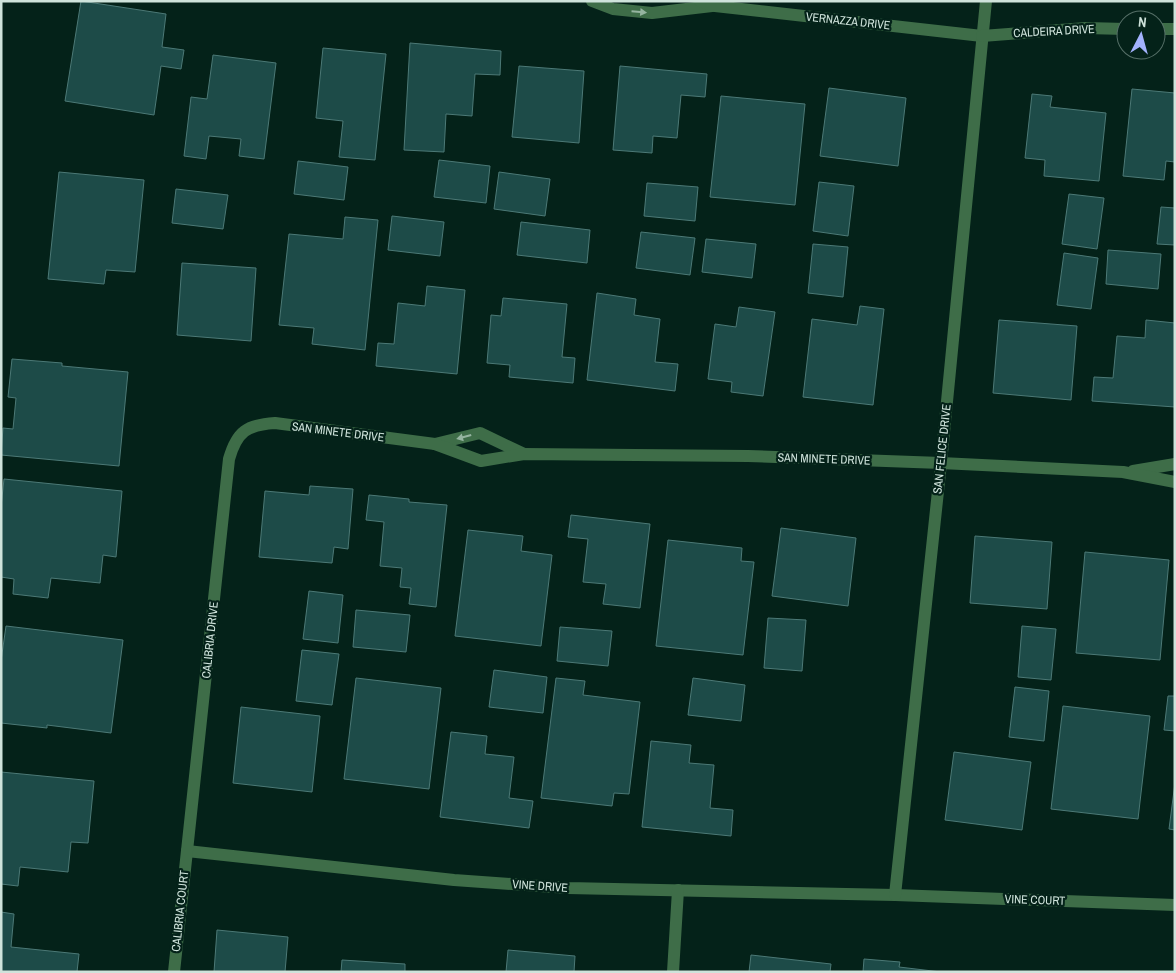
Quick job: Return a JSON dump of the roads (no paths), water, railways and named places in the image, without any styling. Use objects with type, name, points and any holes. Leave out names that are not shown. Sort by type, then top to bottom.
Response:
[{"type":"street","name":"VERNAZZA DRIVE","points":[[592,1],[613,10],[652,13],[715,6]]},
{"type":"street","name":"VERNAZZA DRIVE","points":[[700,1],[715,6],[982,36]]},
{"type":"street","name":"SAN FELICE DRIVE","points":[[895,896],[941,463],[986,1]]},
{"type":"street","name":"CALDEIRA DRIVE","points":[[982,36],[1086,28],[1116,28]]},
{"type":"street","name":"SAN MINETE DRIVE","points":[[242,432],[258,424],[275,423],[435,444],[481,461],[524,454],[748,456],[1123,472],[1175,482]]},
{"type":"street","name":"CALIBRIA DRIVE","points":[[187,851],[230,459],[232,448],[242,432]]},
{"type":"street","name":"SAN MINETE DRIVE","points":[[435,444],[480,433],[524,454]]},
{"type":"street","name":"SAN MINETE DRIVE","points":[[1123,472],[1175,464]]},
{"type":"street","name":"VINE DRIVE","points":[[187,851],[454,880],[568,888],[895,896]]},
{"type":"street","name":"CALIBRIA COURT","points":[[174,972],[187,851]]},
{"type":"street","points":[[673,972],[678,890]]},
{"type":"street","name":"VINE COURT","points":[[895,896],[1175,905]]}]
